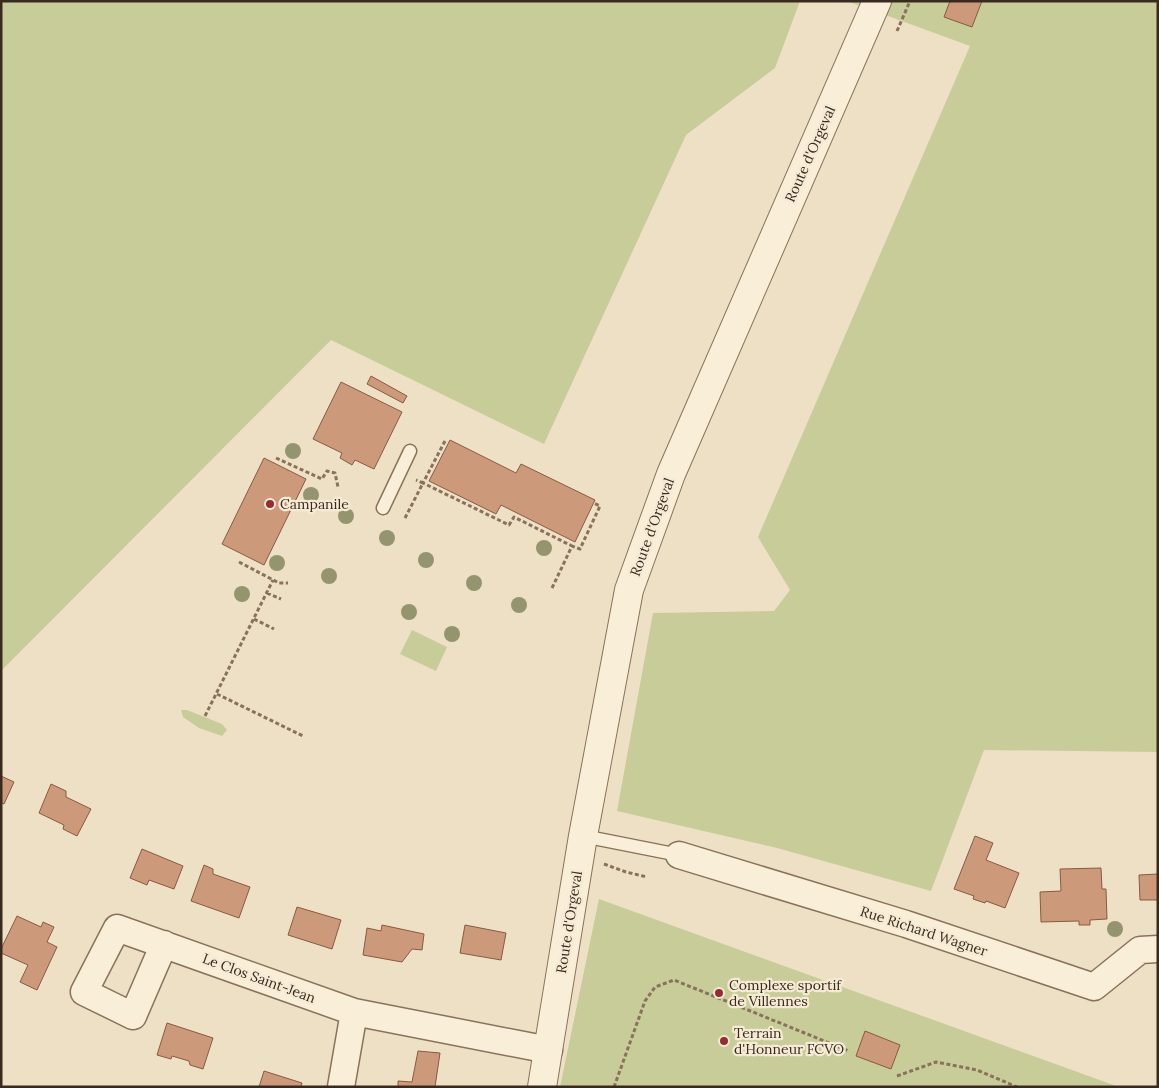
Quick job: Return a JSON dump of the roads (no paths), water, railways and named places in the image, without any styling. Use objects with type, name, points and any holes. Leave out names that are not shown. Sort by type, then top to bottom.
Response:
[{"type":"street","name":"Route d'Orgeval","points":[[542,1087],[583,836],[629,590],[671,474],[877,1]]},
{"type":"street","name":"Rue Richard Wagner","points":[[679,855],[906,924],[1094,987],[1140,950],[1158,949]]},
{"type":"street","name":"Le Clos Saint-Jean","points":[[164,944],[354,1012],[549,1050]]},
{"type":"street","points":[[341,1087],[354,1012]]},
{"type":"lane","points":[[382,508],[410,451]]},
{"type":"lane","points":[[583,836],[679,855]]},
{"type":"place","name":"Campanile","points":[[270,504]]},
{"type":"place","name":"Complexe sportif de Villennes","points":[[719,993]]},
{"type":"place","name":"Terrain d'Honneur FCVO","points":[[724,1041]]}]
